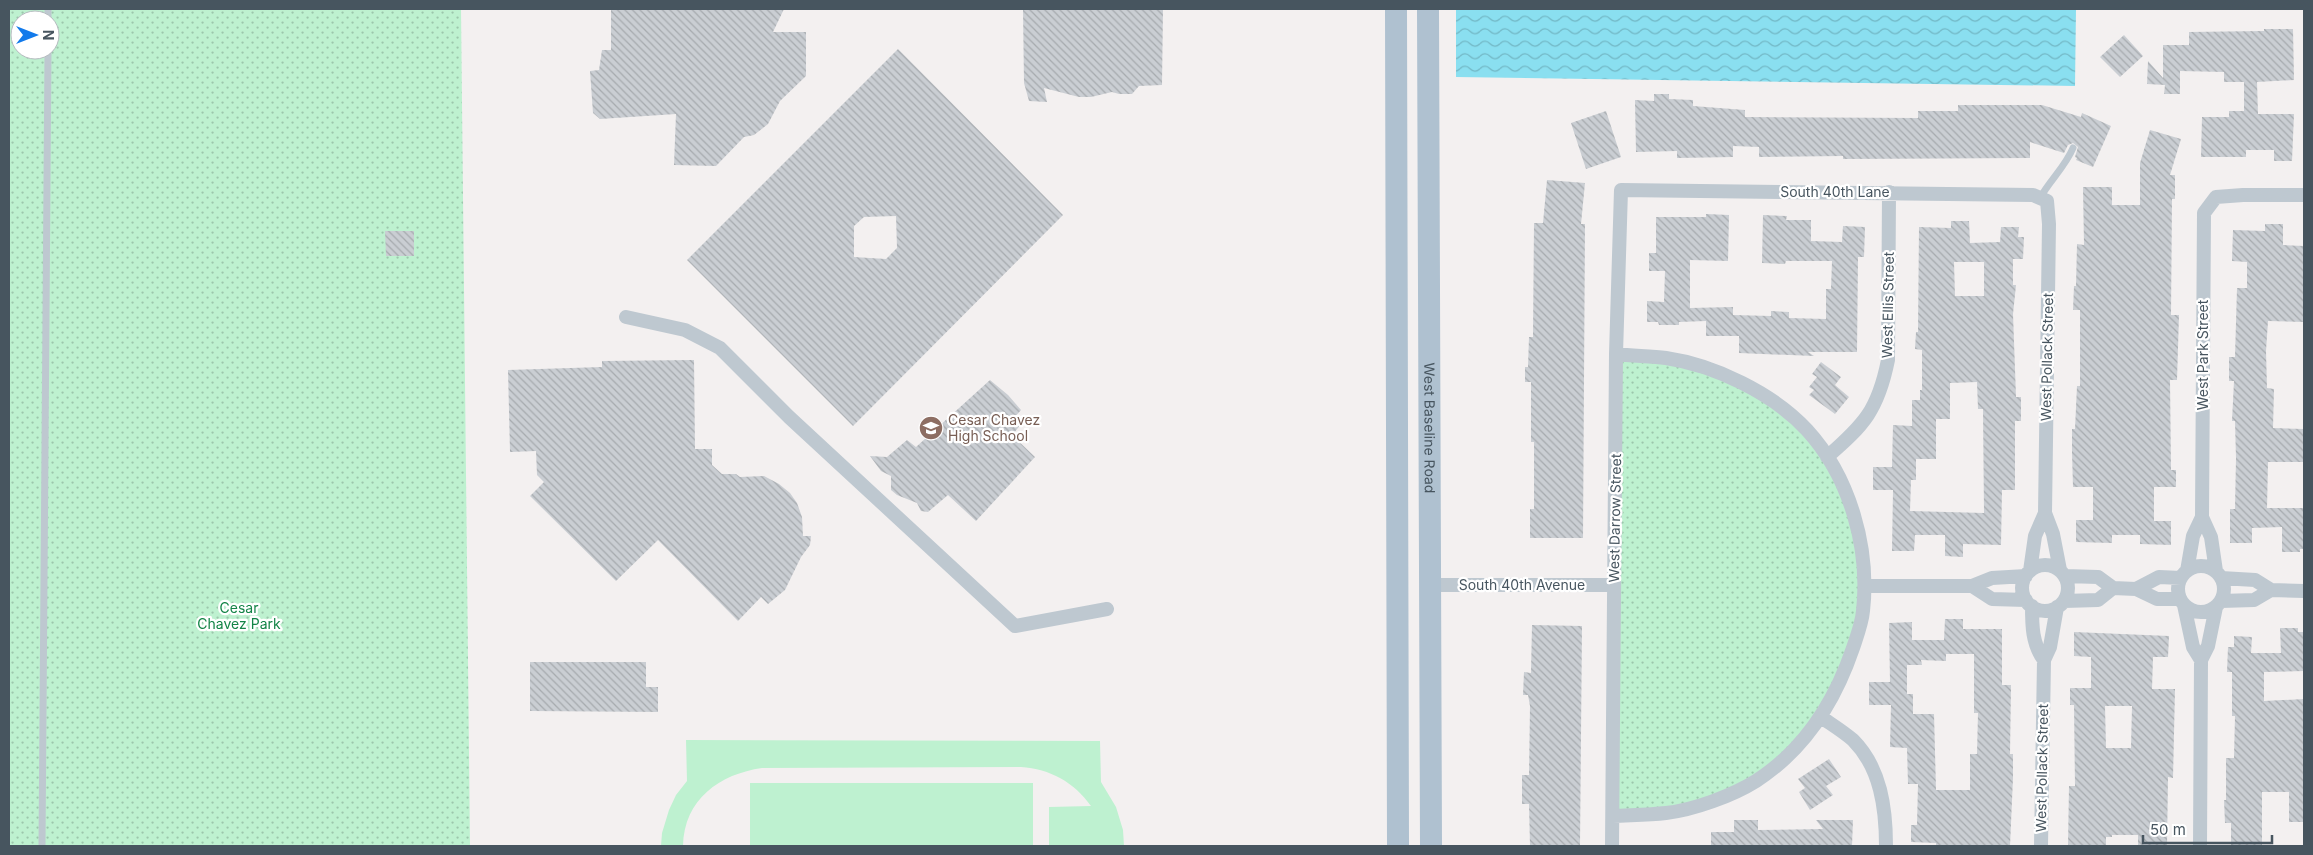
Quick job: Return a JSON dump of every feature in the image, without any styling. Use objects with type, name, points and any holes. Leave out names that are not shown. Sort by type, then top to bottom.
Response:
[{"type":"main road","points":[[1396,9],[1398,846]]},
{"type":"main road","name":"West Baseline Road","points":[[1428,9],[1431,846]]},
{"type":"street","name":"South 40th Lane","points":[[1621,190],[2033,194],[2044,200]]},
{"type":"street","name":"West Darrow Street","points":[[1612,846],[1616,354],[1621,190]]},
{"type":"street","name":"West Ellis Street","points":[[1827,457],[1854,434],[1867,419],[1884,381],[1888,360],[1889,192]]},
{"type":"street","name":"West Park Street","points":[[2218,575],[2211,537],[2202,517],[2204,212],[2216,197],[2304,195]]},
{"type":"street","name":"West Pollack Street","points":[[2044,200],[2049,224],[2045,513],[2053,534],[2063,573]]},
{"type":"street","points":[[626,317],[685,330],[720,348],[789,417],[1015,626],[1107,609]]},
{"type":"street","points":[[1612,816],[1667,813],[1712,801],[1755,781],[1794,750],[1821,717],[1844,674],[1863,613],[1865,586],[1860,537],[1848,496],[1827,457],[1806,429],[1773,402],[1726,374],[1667,358],[1616,354]]},
{"type":"street","name":"West Pollack Street","points":[[2028,574],[2035,536],[2045,513]]},
{"type":"street","name":"West Park Street","points":[[2184,574],[2193,536],[2202,517]]},
{"type":"street","points":[[1865,586],[1972,586],[1992,578],[2028,574],[2041,565],[2048,565],[2063,573],[2098,577],[2113,588],[2136,589],[2157,599],[2182,602],[2189,609],[2202,612],[2218,604],[2254,600],[2271,590]]},
{"type":"street","points":[[2136,589],[2159,578],[2184,574],[2201,566],[2218,575],[2255,580],[2271,590],[2304,591]]},
{"type":"street","points":[[2061,604],[2068,588],[2063,573]]},
{"type":"street","points":[[2028,574],[2023,588],[2029,603]]},
{"type":"street","points":[[2184,574],[2178,588],[2193,647],[2201,660]]},
{"type":"street","points":[[2200,846],[2201,660],[2208,646],[2218,604],[2224,590],[2218,575]]},
{"type":"street","name":"South 40th Avenue","points":[[1430,585],[1614,585]]},
{"type":"street","points":[[1972,586],[1992,599],[2029,603],[2044,610],[2061,604],[2098,600],[2113,588]]},
{"type":"street","name":"West Pollack Street","points":[[2029,603],[2037,650],[2044,660]]},
{"type":"street","name":"West Pollack Street","points":[[2041,846],[2044,660],[2050,647],[2061,604]]},
{"type":"street","points":[[1821,717],[1853,741],[1875,772],[1886,816],[1886,846]]},
{"type":"lane","points":[[42,846],[48,60]]},
{"type":"lane","points":[[2044,200],[2049,182],[2067,162],[2073,148]]},
{"type":"green space","name":"Cesar Chavez Park","points":[[9,9],[461,9],[470,846],[9,846]]},
{"type":"green space","points":[[1616,354],[1726,374],[1806,429],[1847,496],[1865,586],[1844,674],[1793,750],[1712,801],[1613,816]]},
{"type":"green space","points":[[686,740],[1100,741],[1101,782],[1116,807],[1123,830],[1124,846],[1049,846],[1049,807],[1091,806],[1077,790],[1060,778],[1032,768],[1021,767],[762,768],[747,771],[719,783],[697,802],[685,829],[683,846],[661,846],[662,833],[669,810],[676,795],[687,781]]},
{"type":"green space","points":[[750,783],[1033,783],[1033,846],[750,846]]},
{"type":"water","points":[[1456,9],[2076,9],[2075,86],[1456,77]]},
{"type":"building","points":[[611,9],[784,9],[773,32],[806,32],[806,76],[780,101],[768,124],[754,135],[744,137],[716,166],[674,165],[676,114],[600,119],[593,113],[590,71],[599,70],[602,50],[611,50]]},
{"type":"building","points":[[1023,9],[1163,9],[1162,85],[1139,86],[1132,94],[1112,92],[1091,97],[1079,97],[1044,88],[1047,102],[1029,101],[1024,83]]},
{"type":"building","points":[[2264,29],[2293,29],[2294,80],[2257,82],[2258,114],[2294,114],[2292,161],[2274,161],[2274,150],[2246,150],[2246,157],[2201,157],[2202,117],[2229,117],[2229,111],[2244,111],[2244,82],[2224,82],[2224,72],[2180,71],[2180,94],[2164,94],[2165,85],[2147,84],[2148,61],[2163,78],[2163,45],[2189,45],[2189,32],[2264,31]]},
{"type":"building","points":[[2124,35],[2143,56],[2120,77],[2100,57]]},
{"type":"building","points":[[898,49],[1063,215],[853,426],[687,260]],"holes":[[[896,216],[897,248],[886,259],[854,257],[854,226],[864,217]]]},
{"type":"building","points":[[1654,94],[1669,94],[1669,99],[1693,100],[1693,106],[1745,110],[1745,117],[1918,118],[1918,111],[1958,111],[1958,105],[2042,105],[2081,117],[2082,113],[2111,126],[2093,167],[2076,160],[2078,147],[2073,143],[2068,145],[2064,153],[2030,142],[2030,158],[1843,159],[1843,156],[1759,157],[1759,147],[1733,146],[1733,157],[1677,158],[1677,151],[1636,152],[1635,100],[1654,101]]},
{"type":"building","points":[[1606,111],[1621,157],[1586,169],[1571,123]]},
{"type":"building","points":[[2150,130],[2181,139],[2170,175],[2175,175],[2175,199],[2172,199],[2171,315],[2179,315],[2177,380],[2170,380],[2171,470],[2176,470],[2176,487],[2154,487],[2154,521],[2171,521],[2171,545],[2140,544],[2140,535],[2112,535],[2112,543],[2076,542],[2076,520],[2093,520],[2093,487],[2073,487],[2072,429],[2075,429],[2077,386],[2080,386],[2080,310],[2073,310],[2074,286],[2076,286],[2077,244],[2084,245],[2083,187],[2112,187],[2112,205],[2140,205],[2140,163]]},
{"type":"building","points":[[1547,180],[1585,183],[1581,224],[1585,224],[1583,538],[1530,538],[1530,509],[1534,509],[1534,442],[1531,442],[1531,382],[1525,382],[1525,367],[1528,367],[1529,337],[1533,337],[1534,223],[1543,223]]},
{"type":"building","points":[[1706,214],[1729,215],[1728,261],[1690,260],[1690,308],[1733,307],[1733,315],[1771,316],[1771,311],[1789,312],[1789,318],[1826,319],[1826,289],[1831,289],[1832,261],[1786,261],[1785,264],[1762,263],[1763,215],[1787,216],[1786,220],[1811,220],[1811,241],[1842,242],[1843,226],[1865,227],[1864,257],[1858,257],[1857,352],[1808,352],[1814,356],[1739,353],[1739,336],[1706,336],[1706,321],[1679,322],[1679,325],[1659,325],[1658,322],[1647,322],[1647,301],[1664,302],[1665,271],[1649,271],[1649,253],[1656,253],[1656,217],[1706,217]]},
{"type":"building","points":[[1951,221],[1969,221],[1970,243],[2000,242],[2001,227],[2019,227],[2018,237],[2024,237],[2023,259],[2013,259],[2013,285],[2016,285],[2013,314],[2016,397],[2021,397],[2021,421],[2015,421],[2015,490],[2002,490],[2001,545],[1963,544],[1963,557],[1945,556],[1945,535],[1915,535],[1914,551],[1892,551],[1893,490],[1873,490],[1873,467],[1892,467],[1893,425],[1912,426],[1912,400],[1920,400],[1920,390],[1922,390],[1922,350],[1915,349],[1916,332],[1918,332],[1919,227],[1951,228]],"holes":[[[1954,262],[1984,262],[1984,296],[1955,296]],[[1977,382],[1978,409],[1983,409],[1984,513],[1910,511],[1911,480],[1916,480],[1916,459],[1936,459],[1936,419],[1950,419],[1950,383]]]},
{"type":"building","points":[[2265,224],[2283,224],[2283,245],[2304,246],[2304,322],[2268,321],[2266,351],[2267,388],[2274,389],[2273,428],[2304,429],[2304,462],[2268,462],[2267,508],[2304,508],[2304,549],[2300,549],[2300,552],[2282,552],[2282,527],[2252,528],[2252,543],[2230,543],[2230,509],[2235,509],[2236,458],[2235,421],[2232,421],[2234,381],[2229,381],[2229,357],[2235,357],[2237,288],[2247,288],[2247,262],[2232,261],[2233,230],[2265,231]]},
{"type":"building","points":[[385,231],[414,231],[414,256],[386,256]]},
{"type":"building","points":[[694,360],[695,449],[712,449],[712,465],[722,474],[736,474],[740,477],[764,476],[779,484],[790,493],[797,503],[802,517],[803,536],[811,536],[810,545],[801,557],[785,590],[768,604],[761,597],[738,621],[658,540],[616,581],[530,496],[544,482],[537,475],[536,451],[510,452],[508,370],[602,367],[602,361]]},
{"type":"building","points":[[1821,362],[1841,377],[1835,385],[1849,397],[1835,414],[1809,395],[1814,390],[1809,387],[1817,377],[1812,374]]},
{"type":"building","points":[[990,380],[1008,395],[1021,410],[1015,417],[1023,422],[1012,435],[1035,457],[976,521],[948,495],[928,512],[921,511],[917,503],[897,495],[891,490],[891,476],[881,471],[870,456],[887,457],[907,440],[916,447]]},
{"type":"building","points":[[1945,619],[1963,619],[1963,629],[2002,629],[2002,685],[2011,685],[2010,754],[2013,754],[2013,778],[2010,846],[1936,846],[1936,843],[1911,842],[1911,825],[1917,825],[1918,784],[1908,784],[1907,748],[1890,747],[1891,705],[1869,705],[1869,682],[1890,682],[1889,623],[1912,622],[1912,640],[1944,640]],"holes":[[[1946,654],[1974,654],[1974,713],[1978,713],[1977,754],[1970,754],[1970,790],[1936,790],[1934,714],[1913,714],[1913,694],[1907,694],[1907,665],[1922,665],[1921,660],[1946,661]]]},
{"type":"building","points":[[1532,625],[1582,626],[1580,846],[1530,846],[1529,804],[1522,804],[1522,775],[1529,775],[1530,706],[1528,695],[1523,695],[1524,672],[1531,673]]},
{"type":"building","points":[[2280,628],[2298,628],[2298,632],[2304,632],[2304,671],[2264,672],[2264,701],[2304,699],[2304,822],[2289,822],[2289,792],[2262,792],[2262,846],[2231,846],[2231,823],[2225,823],[2224,800],[2226,800],[2226,758],[2234,758],[2235,716],[2232,716],[2232,672],[2227,672],[2228,647],[2234,647],[2234,636],[2252,637],[2251,653],[2281,653]]},
{"type":"building","points":[[2074,632],[2169,636],[2168,657],[2153,657],[2152,689],[2175,689],[2173,778],[2168,777],[2167,846],[2138,846],[2138,835],[2112,835],[2112,837],[2106,837],[2106,846],[2068,846],[2069,786],[2075,786],[2074,705],[2070,705],[2070,688],[2091,688],[2091,657],[2074,656]],"holes":[[[2105,706],[2132,706],[2131,748],[2106,748]]]},
{"type":"building","points":[[530,662],[646,662],[646,687],[658,687],[658,712],[530,711]]},
{"type":"building","points":[[1829,759],[1841,777],[1826,786],[1833,795],[1810,810],[1799,792],[1805,788],[1798,779]]},
{"type":"building","points":[[1734,820],[1758,820],[1758,830],[1823,829],[1816,820],[1853,820],[1852,846],[1711,846],[1711,832],[1734,832]]},
{"type":"place","name":"Cesar Chavez High School","points":[[931,428]]}]
